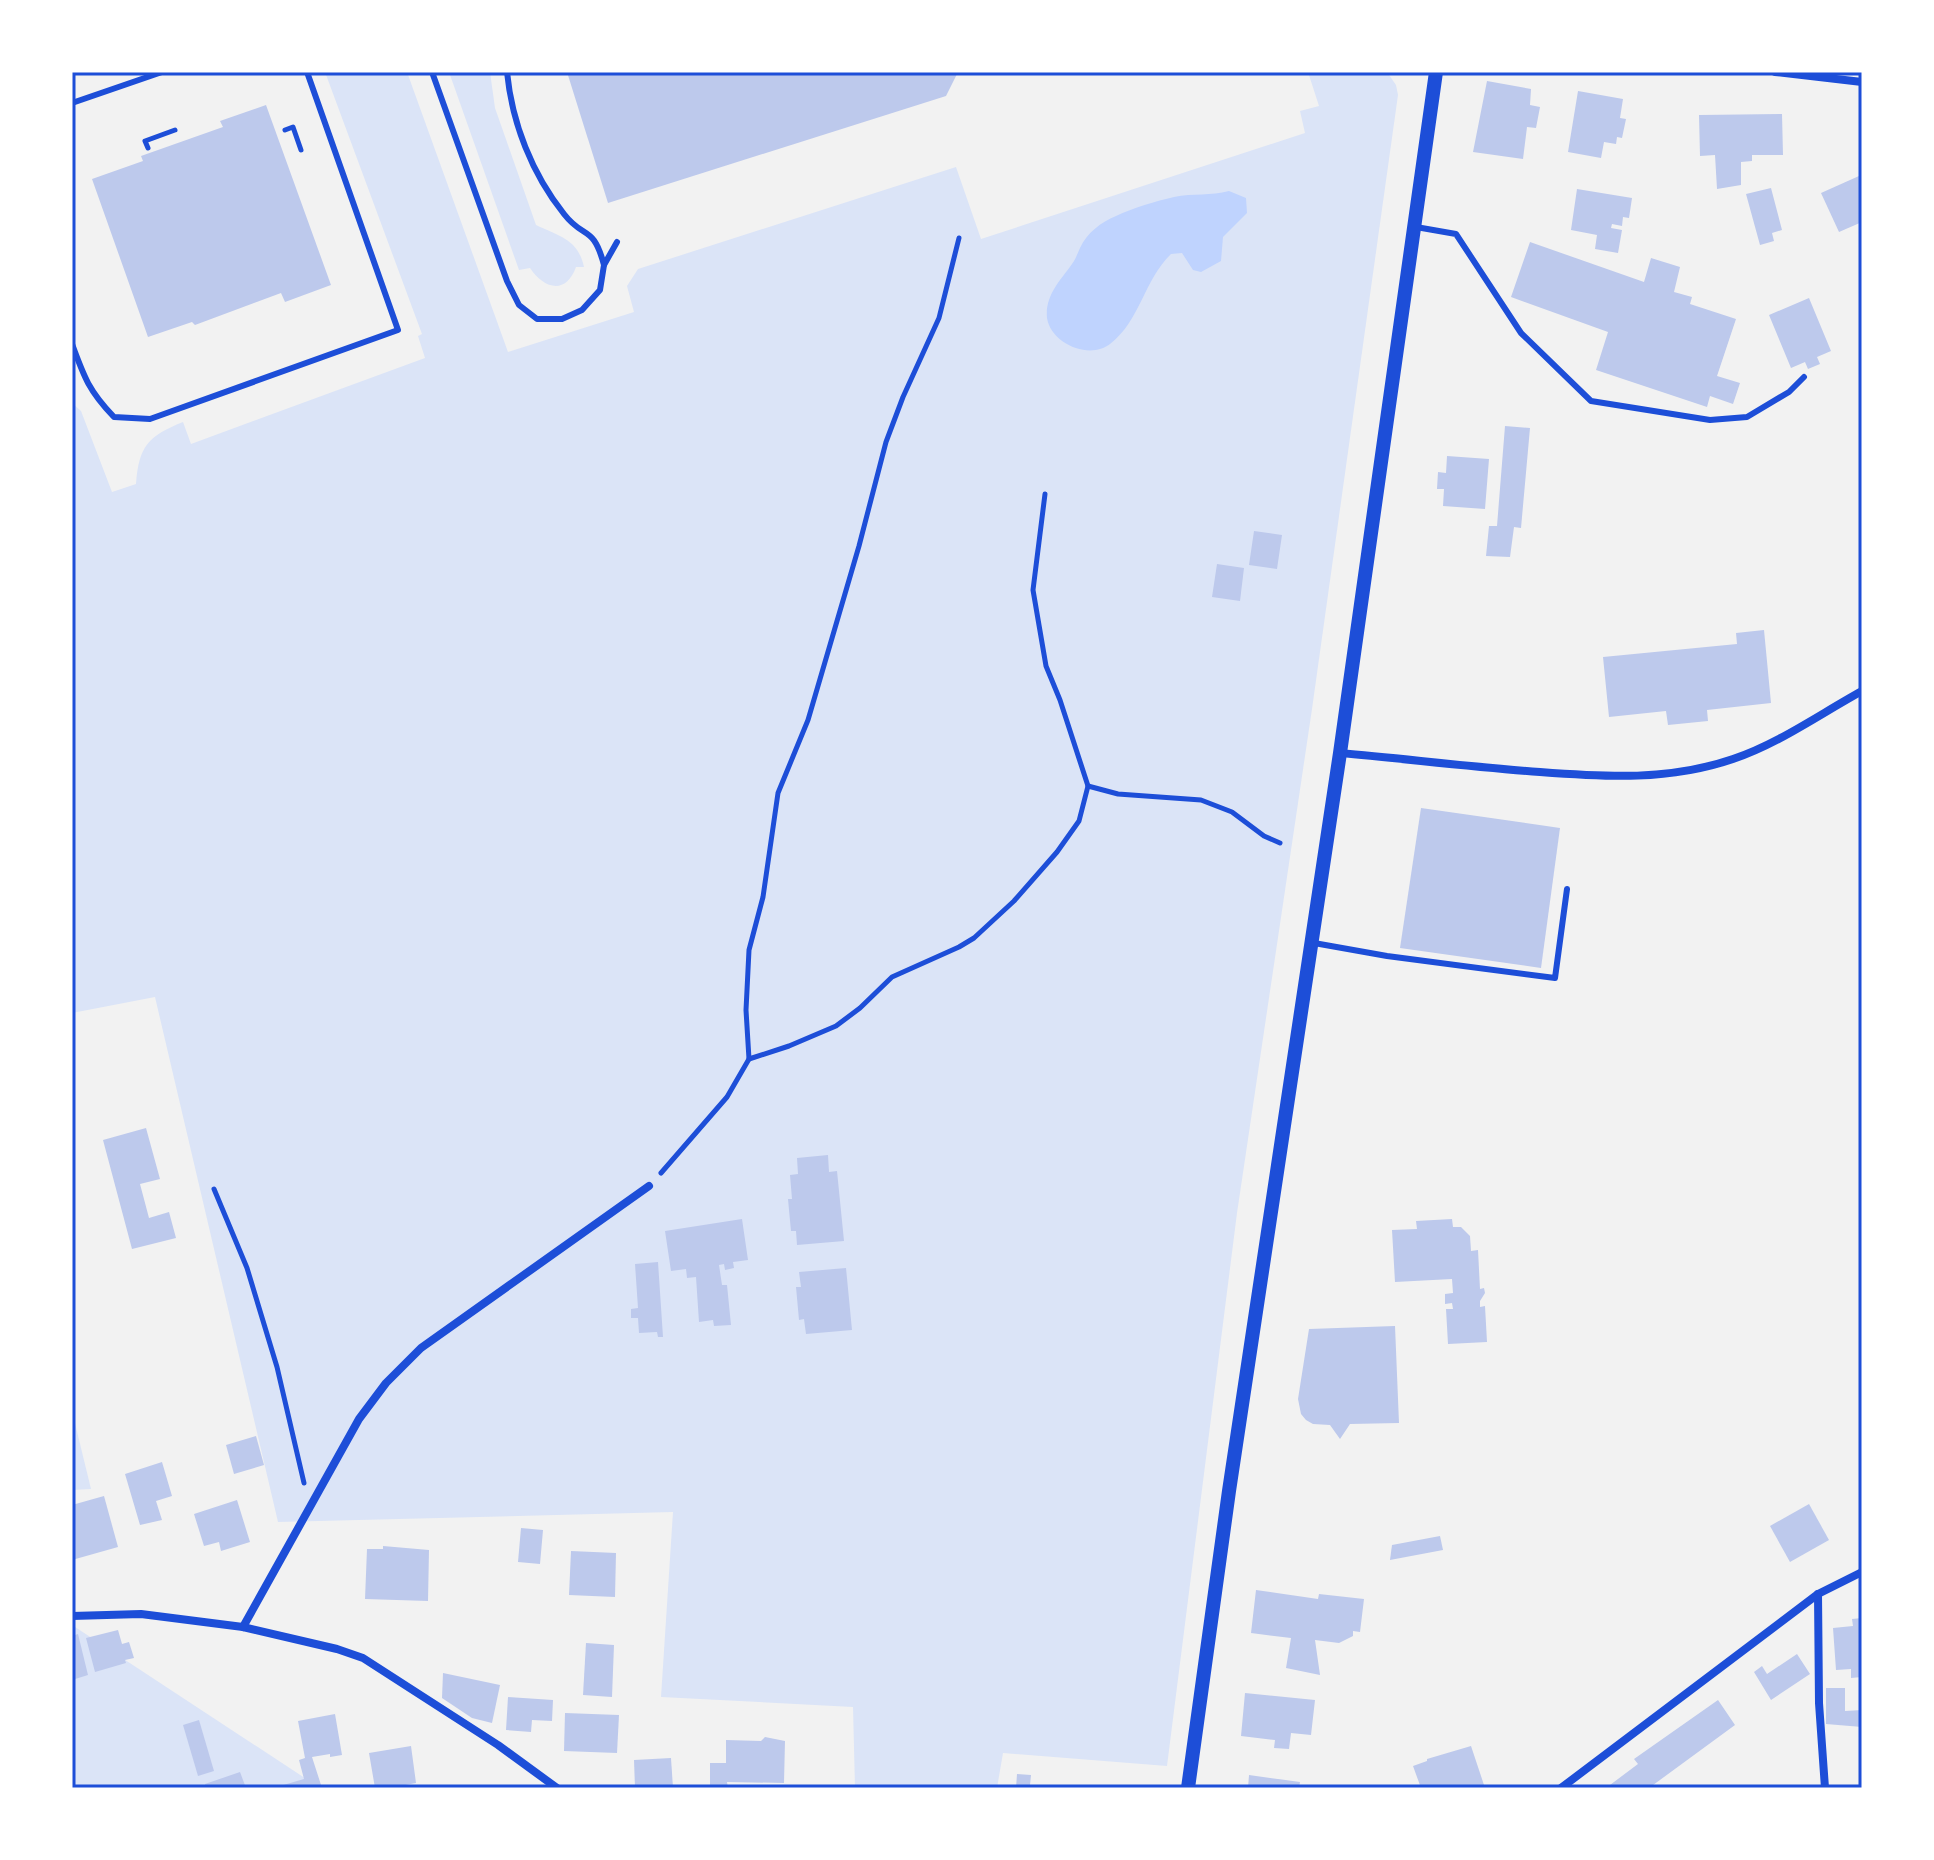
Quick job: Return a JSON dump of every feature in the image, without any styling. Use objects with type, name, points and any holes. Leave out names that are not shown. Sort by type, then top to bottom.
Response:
[{"type":"street","points":[[1188,1788],[1436,72]]},
{"type":"street","points":[[1775,72],[1862,82]]},
{"type":"street","points":[[1340,753],[1579,775],[1677,775],[1734,759],[1862,691]]},
{"type":"street","points":[[243,1627],[359,1419],[386,1383],[421,1348],[649,1186]]},
{"type":"street","points":[[1561,1788],[1818,1594],[1862,1572]]},
{"type":"street","points":[[1818,1594],[1819,1703],[1825,1788]]},
{"type":"street","points":[[72,1616],[141,1614],[243,1627],[363,1658],[498,1745],[557,1788]]},
{"type":"lane","points":[[72,103],[162,72]]},
{"type":"lane","points":[[72,344],[86,383],[114,417],[150,419],[398,330],[307,72]]},
{"type":"lane","points":[[432,72],[507,281],[519,305],[537,319],[562,319],[582,310],[600,290],[604,265],[617,242]]},
{"type":"lane","points":[[507,72],[515,120],[545,191],[568,219],[593,237],[599,245],[604,265]]},
{"type":"lane","points":[[1413,227],[1456,234],[1521,333],[1591,401],[1710,420],[1747,417],[1789,392],[1804,377]]},
{"type":"lane","points":[[1310,942],[1387,956],[1555,978],[1567,889]]},
{"type":"path","points":[[285,130],[293,127],[301,150]]},
{"type":"path","points":[[148,148],[145,141],[175,130]]},
{"type":"path","points":[[649,1186],[727,1097],[749,1059],[746,1010],[749,950],[763,897],[778,793],[812,706],[886,442],[939,318],[959,238]]},
{"type":"path","points":[[749,1059],[836,1026],[892,977],[974,938],[1014,901],[1057,852],[1079,821],[1088,786],[1046,666],[1033,590],[1045,494]]},
{"type":"path","points":[[1088,786],[1118,794],[1201,800],[1232,812],[1264,836],[1280,843]]},
{"type":"path","points":[[214,1189],[247,1268],[277,1367],[310,1507]]},
{"type":"shaded area","points":[[325,72],[407,72],[508,352],[634,312],[627,286],[638,269],[956,167],[981,239],[1305,133],[1300,111],[1319,106],[1308,72],[1387,72],[1396,85],[1398,95],[1312,709],[1237,1213],[1167,1766],[1003,1753],[997,1788],[855,1788],[853,1707],[661,1697],[673,1512],[278,1522],[155,997],[72,1013],[72,403],[81,411],[112,492],[136,484],[140,460],[148,444],[161,432],[183,422],[191,444],[425,358],[418,336],[422,334]]},
{"type":"shaded area","points":[[449,72],[490,72],[495,108],[536,225],[572,244],[581,258],[584,267],[576,267],[567,282],[554,286],[542,281],[530,268],[519,270]]},
{"type":"shaded area","points":[[72,1411],[91,1489],[72,1490]]},
{"type":"shaded area","points":[[72,1625],[320,1788],[72,1788]]},
{"type":"water","points":[[1229,191],[1246,198],[1247,213],[1223,237],[1221,261],[1201,272],[1193,270],[1182,253],[1171,254],[1154,276],[1128,324],[1102,349],[1072,347],[1056,335],[1047,318],[1048,302],[1086,238],[1095,229],[1123,213],[1160,201]]},
{"type":"building","points":[[567,72],[958,72],[946,96],[608,203]]},
{"type":"building","points":[[1487,81],[1531,89],[1530,105],[1540,107],[1536,128],[1527,127],[1523,159],[1473,152]]},
{"type":"building","points":[[1578,91],[1623,99],[1620,118],[1626,119],[1622,138],[1617,137],[1616,144],[1604,142],[1601,158],[1568,152]]},
{"type":"building","points":[[266,105],[331,285],[285,302],[281,293],[195,325],[192,322],[148,337],[92,179],[143,161],[141,156],[223,127],[220,121]]},
{"type":"building","points":[[1782,114],[1783,155],[1752,155],[1752,161],[1741,162],[1741,185],[1717,189],[1715,155],[1700,156],[1699,115]]},
{"type":"building","points":[[1859,176],[1862,183],[1862,222],[1839,232],[1821,193]]},
{"type":"building","points":[[1771,188],[1782,230],[1772,233],[1774,241],[1760,245],[1746,194]]},
{"type":"building","points":[[1577,189],[1632,198],[1629,218],[1623,217],[1622,226],[1612,224],[1611,228],[1622,230],[1618,253],[1595,249],[1597,235],[1571,230]]},
{"type":"building","points":[[1530,242],[1644,282],[1651,258],[1680,267],[1674,292],[1692,297],[1690,304],[1736,319],[1717,376],[1740,383],[1733,404],[1710,396],[1707,407],[1596,370],[1608,332],[1511,297]]},
{"type":"building","points":[[1809,298],[1831,351],[1817,357],[1820,364],[1808,369],[1805,362],[1791,368],[1769,315]]},
{"type":"building","points":[[1505,426],[1530,428],[1521,528],[1514,527],[1510,557],[1486,556],[1489,526],[1497,526]]},
{"type":"building","points":[[1447,456],[1489,459],[1485,509],[1443,506],[1444,489],[1437,489],[1438,472],[1446,473]]},
{"type":"building","points":[[1254,531],[1282,535],[1277,569],[1249,565]]},
{"type":"building","points":[[1217,564],[1244,568],[1240,601],[1212,597]]},
{"type":"building","points":[[1764,630],[1771,703],[1707,710],[1708,721],[1668,725],[1666,711],[1609,717],[1603,657],[1737,644],[1736,633]]},
{"type":"building","points":[[1421,808],[1560,828],[1541,968],[1400,948]]},
{"type":"building","points":[[146,1128],[160,1179],[140,1184],[149,1218],[169,1212],[176,1238],[132,1249],[103,1140]]},
{"type":"building","points":[[828,1155],[829,1172],[837,1171],[844,1241],[797,1245],[796,1231],[791,1231],[788,1199],[792,1199],[790,1175],[798,1174],[797,1158]]},
{"type":"building","points":[[742,1219],[748,1260],[733,1262],[734,1268],[725,1270],[724,1264],[719,1265],[722,1285],[727,1285],[731,1325],[714,1326],[713,1320],[699,1322],[696,1277],[687,1278],[686,1269],[671,1271],[665,1231]]},
{"type":"building","points":[[1452,1219],[1453,1227],[1461,1227],[1470,1236],[1471,1251],[1478,1250],[1480,1289],[1484,1288],[1485,1293],[1480,1307],[1485,1306],[1487,1342],[1448,1344],[1446,1309],[1453,1309],[1452,1303],[1445,1304],[1445,1294],[1453,1293],[1452,1279],[1395,1282],[1392,1230],[1417,1229],[1416,1221]]},
{"type":"building","points":[[658,1262],[663,1337],[658,1337],[657,1332],[639,1333],[638,1318],[631,1318],[631,1309],[638,1308],[635,1264]]},
{"type":"building","points":[[846,1268],[852,1330],[806,1334],[804,1319],[799,1320],[796,1287],[801,1287],[799,1272]]},
{"type":"building","points":[[1395,1326],[1399,1423],[1350,1424],[1340,1439],[1330,1425],[1313,1424],[1306,1420],[1301,1414],[1298,1399],[1309,1329]]},
{"type":"building","points":[[256,1436],[264,1465],[234,1474],[226,1445]]},
{"type":"building","points":[[162,1462],[172,1496],[156,1501],[162,1520],[140,1525],[125,1474]]},
{"type":"building","points":[[104,1496],[118,1547],[72,1560],[72,1505]]},
{"type":"building","points":[[237,1500],[250,1542],[221,1551],[219,1542],[204,1546],[194,1514]]},
{"type":"building","points":[[1809,1504],[1829,1540],[1790,1562],[1770,1526]]},
{"type":"building","points":[[521,1528],[543,1530],[540,1564],[518,1562]]},
{"type":"building","points":[[1440,1536],[1443,1550],[1390,1560],[1392,1545]]},
{"type":"building","points":[[383,1546],[429,1550],[428,1601],[365,1599],[367,1549],[383,1549]]},
{"type":"building","points":[[571,1551],[616,1553],[615,1597],[569,1595]]},
{"type":"building","points":[[1256,1590],[1318,1599],[1319,1594],[1364,1599],[1360,1632],[1353,1631],[1353,1636],[1339,1643],[1315,1640],[1320,1675],[1286,1668],[1291,1638],[1251,1633]]},
{"type":"building","points":[[1862,1618],[1862,1677],[1851,1678],[1851,1669],[1836,1670],[1833,1628],[1853,1626],[1852,1619]]},
{"type":"building","points":[[118,1630],[122,1644],[129,1642],[134,1658],[95,1672],[86,1638]]},
{"type":"building","points":[[78,1634],[88,1675],[72,1680],[72,1636]]},
{"type":"building","points":[[586,1643],[614,1645],[612,1697],[583,1695]]},
{"type":"building","points":[[1797,1654],[1810,1674],[1771,1700],[1754,1672],[1762,1666],[1767,1674]]},
{"type":"building","points":[[443,1673],[500,1685],[492,1723],[472,1718],[442,1698]]},
{"type":"building","points":[[1826,1688],[1845,1688],[1845,1711],[1862,1710],[1862,1727],[1826,1724]]},
{"type":"building","points":[[1245,1693],[1315,1700],[1311,1735],[1291,1733],[1289,1749],[1274,1748],[1275,1740],[1241,1736]]},
{"type":"building","points":[[508,1697],[553,1700],[552,1721],[532,1720],[531,1732],[506,1730]]},
{"type":"building","points":[[1718,1700],[1735,1725],[1649,1788],[1606,1788],[1638,1764],[1634,1759]]},
{"type":"building","points":[[565,1713],[619,1715],[617,1753],[564,1751]]},
{"type":"building","points":[[335,1714],[342,1755],[312,1757],[322,1788],[273,1788],[304,1779],[299,1760],[305,1758],[298,1721]]},
{"type":"building","points":[[199,1720],[214,1771],[198,1776],[183,1725]]},
{"type":"building","points":[[765,1737],[785,1741],[784,1783],[727,1782],[728,1788],[710,1788],[710,1763],[726,1763],[726,1740],[761,1741]]},
{"type":"building","points":[[411,1746],[416,1783],[401,1788],[375,1788],[369,1753]]},
{"type":"building","points":[[1471,1746],[1485,1788],[1421,1788],[1413,1766]]},
{"type":"building","points":[[671,1758],[673,1788],[635,1788],[634,1760]]},
{"type":"building","points":[[240,1772],[246,1788],[206,1788],[205,1784]]},
{"type":"building","points":[[1017,1774],[1031,1775],[1030,1785],[1043,1788],[1016,1788]]},
{"type":"building","points":[[1249,1775],[1300,1782],[1299,1788],[1248,1788]]}]
